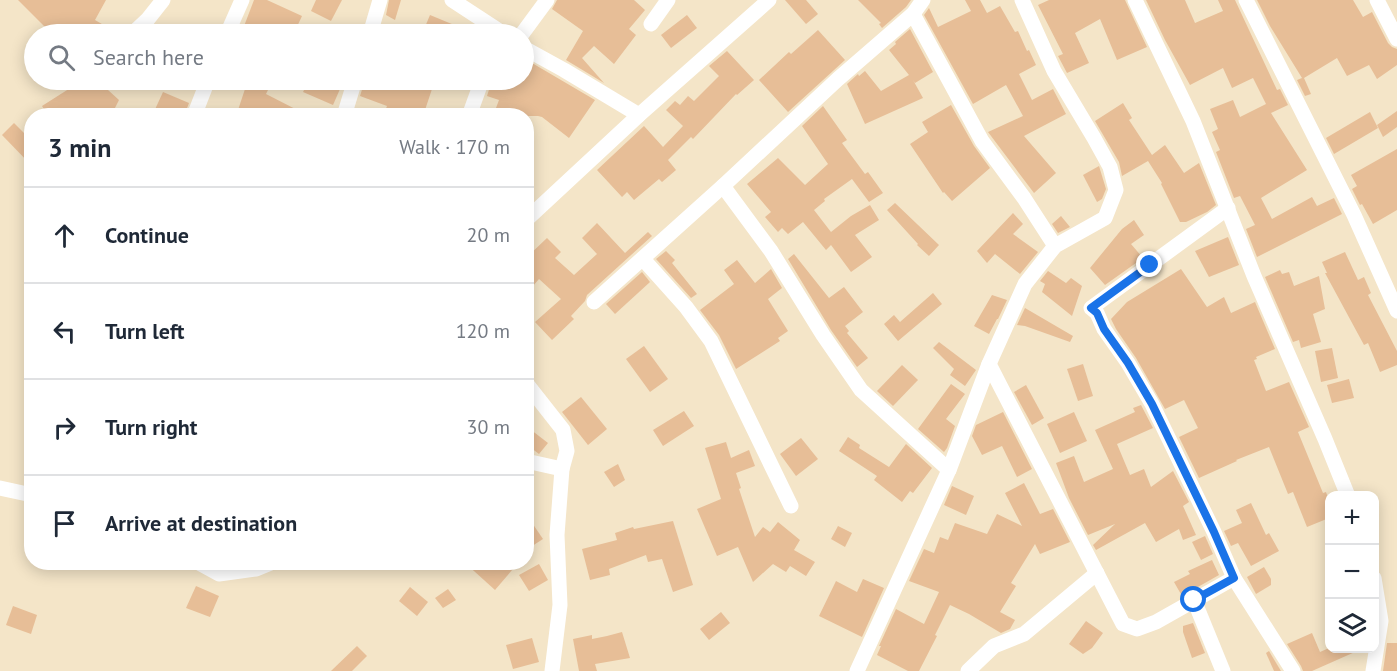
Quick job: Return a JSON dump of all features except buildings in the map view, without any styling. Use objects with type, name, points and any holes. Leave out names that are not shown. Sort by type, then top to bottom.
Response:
[{"type":"street","points":[[143,24],[164,0]]},
{"type":"street","points":[[231,24],[242,0]]},
{"type":"street","points":[[372,24],[380,0]]},
{"type":"street","points":[[452,0],[488,24]]},
{"type":"street","points":[[529,24],[547,0]]},
{"type":"street","points":[[651,24],[668,0]]},
{"type":"street","points":[[534,213],[639,115],[769,0]]},
{"type":"street","points":[[594,302],[838,79],[914,14],[923,0]]},
{"type":"street","points":[[857,671],[948,470],[989,364],[1025,284],[1055,246],[1105,218],[1116,190],[1110,167],[1054,71],[1022,0]]},
{"type":"street","points":[[1135,0],[1193,121],[1254,276],[1346,491]]},
{"type":"street","points":[[1246,0],[1354,215],[1397,311]]},
{"type":"street","points":[[1377,0],[1397,39]]},
{"type":"street","points":[[914,14],[982,141],[1024,198],[1055,246]]},
{"type":"street","points":[[534,54],[639,115]]},
{"type":"street","points":[[197,108],[203,90]]},
{"type":"street","points":[[346,108],[352,90]]},
{"type":"street","points":[[472,108],[478,90]]},
{"type":"street","points":[[723,186],[771,252],[822,335],[861,390],[948,470]]},
{"type":"street","points":[[1228,208],[1091,308],[1097,313],[1104,329],[1128,363],[1152,404],[1234,578],[1293,671]]},
{"type":"street","points":[[643,259],[686,306],[711,341],[791,506]]},
{"type":"street","points":[[989,364],[1124,624],[1137,629],[1156,622],[1234,578]]},
{"type":"street","points":[[534,393],[563,430],[567,451],[562,469],[557,535],[560,604],[552,671]]},
{"type":"street","points":[[534,463],[562,469]]},
{"type":"street","points":[[0,488],[24,493]]},
{"type":"street","points":[[212,570],[219,574],[249,570]]},
{"type":"street","points":[[968,671],[994,646],[1024,634],[1097,573]]},
{"type":"street","points":[[1373,671],[1381,621],[1377,599]]},
{"type":"street","points":[[1194,600],[1223,671]]},
{"type":"route","points":[[1150,265],[1091,308],[1097,313],[1104,329],[1128,363],[1152,404],[1234,578],[1194,600]]}]
